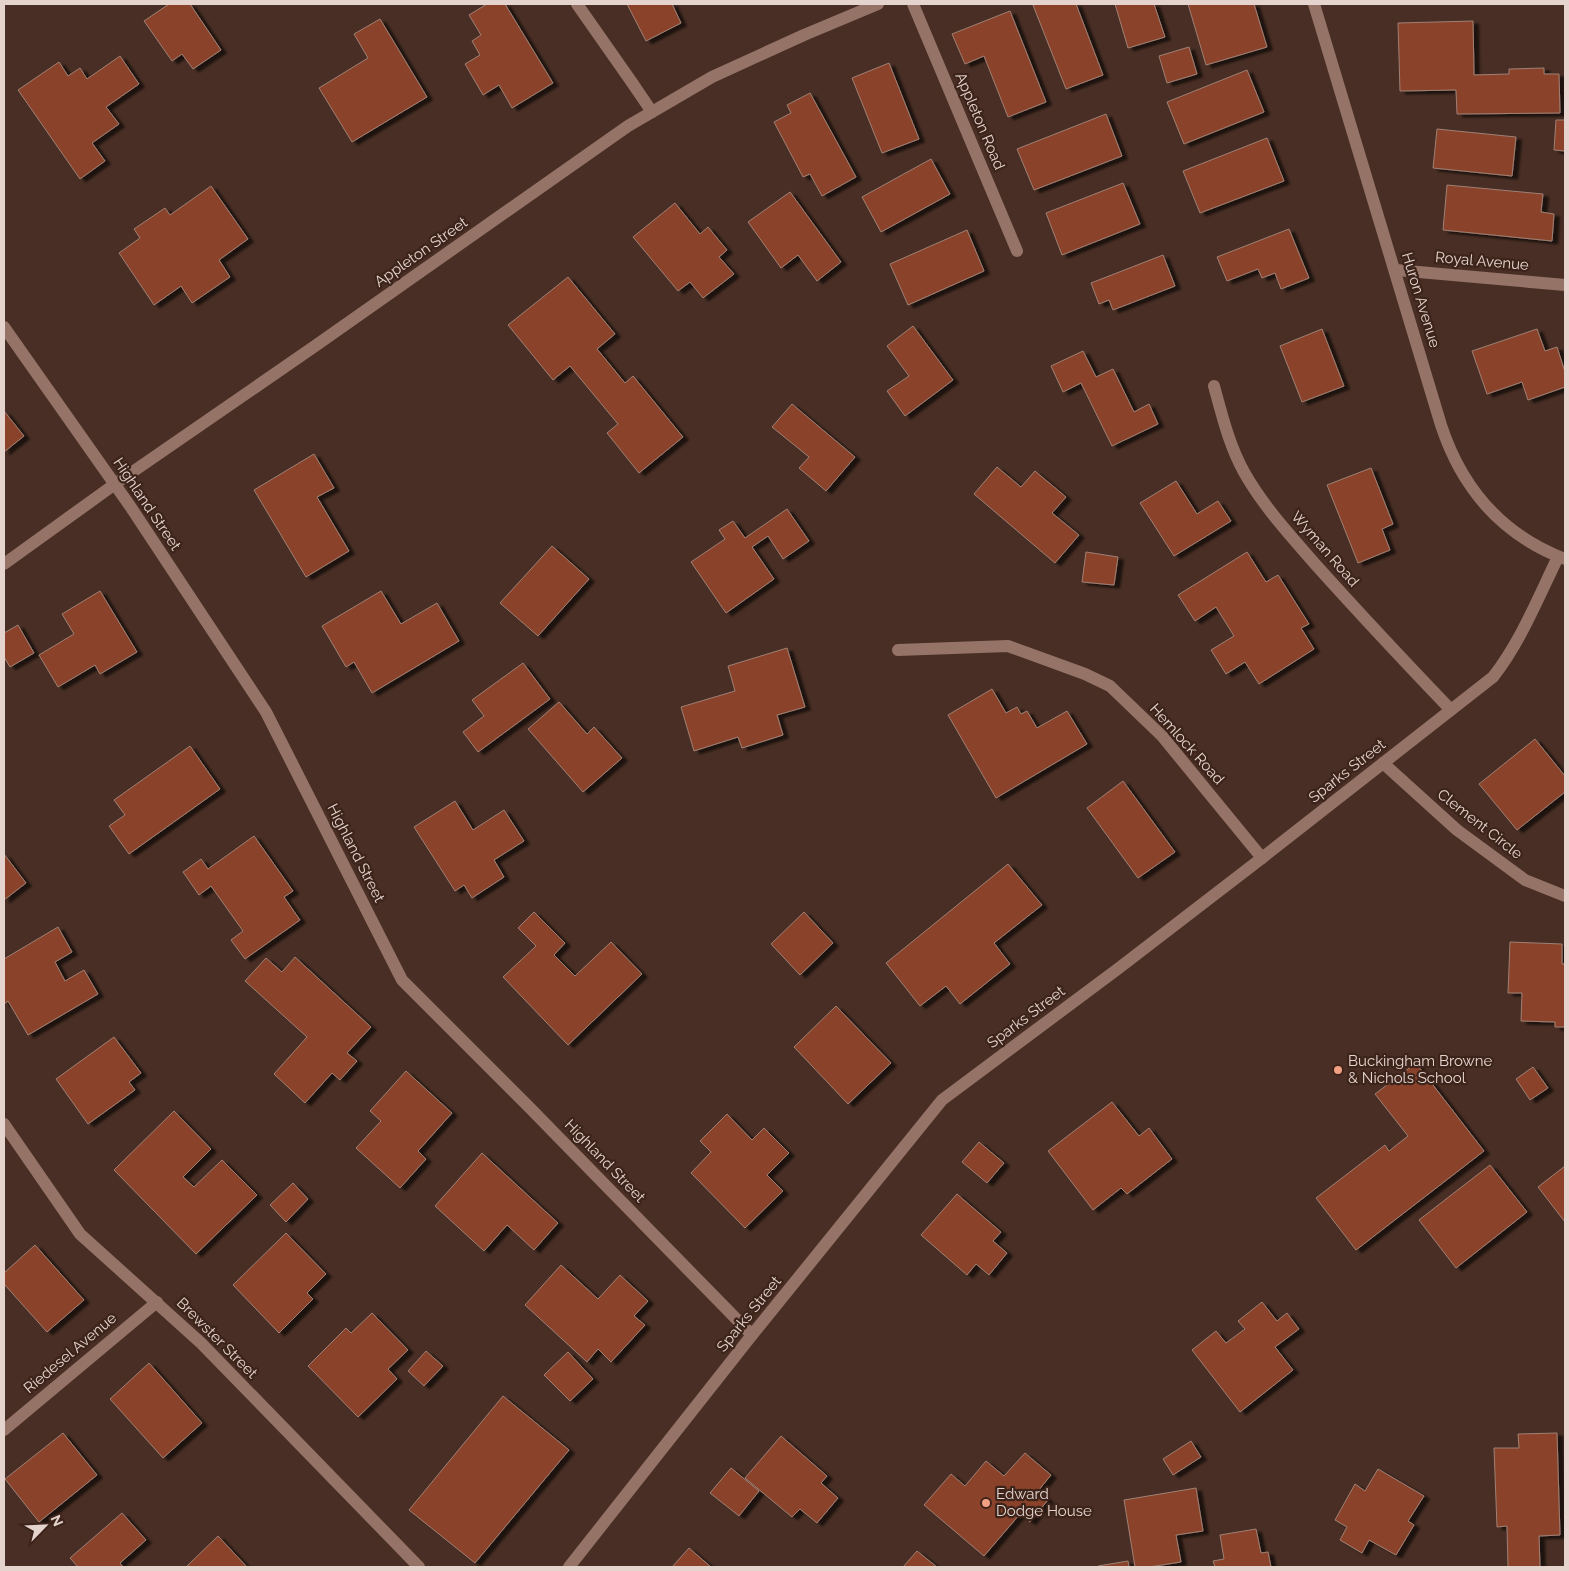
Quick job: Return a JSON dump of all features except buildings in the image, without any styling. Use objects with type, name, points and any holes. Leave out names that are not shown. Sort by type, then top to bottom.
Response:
[{"type":"street","points":[[577,4],[652,112]]},
{"type":"street","name":"Appleton Street","points":[[4,564],[115,484],[628,126],[712,77],[878,4]]},
{"type":"street","name":"Appleton Road","points":[[912,4],[1017,251]]},
{"type":"street","name":"Huron Avenue","points":[[1314,4],[1396,270],[1444,434],[1454,458],[1480,499],[1508,528],[1529,542],[1562,558]]},
{"type":"street","name":"Royal Avenue","points":[[1396,270],[1565,285]]},
{"type":"street","name":"Highland Street","points":[[4,327],[115,484],[266,712],[402,980],[752,1335]]},
{"type":"street","name":"Wyman Road","points":[[1214,386],[1228,437],[1243,471],[1262,501],[1338,589],[1451,710]]},
{"type":"street","name":"Sparks Street","points":[[569,1567],[752,1335],[942,1100],[1262,858],[1493,677],[1522,634],[1562,558]]},
{"type":"street","name":"Hemlock Road","points":[[898,650],[1008,646],[1085,674],[1110,686],[1162,736],[1262,858]]},
{"type":"street","name":"Clement Circle","points":[[1383,763],[1457,830],[1525,880],[1565,896]]},
{"type":"street","name":"Brewster Street","points":[[4,1124],[80,1234],[201,1343],[418,1567]]},
{"type":"street","name":"Riedesel Avenue","points":[[4,1430],[157,1302]]},
{"type":"place","name":"Buckingham Browne & Nichols School","points":[[1338,1070]]},
{"type":"place","name":"Edward Dodge House","points":[[986,1503]]}]
